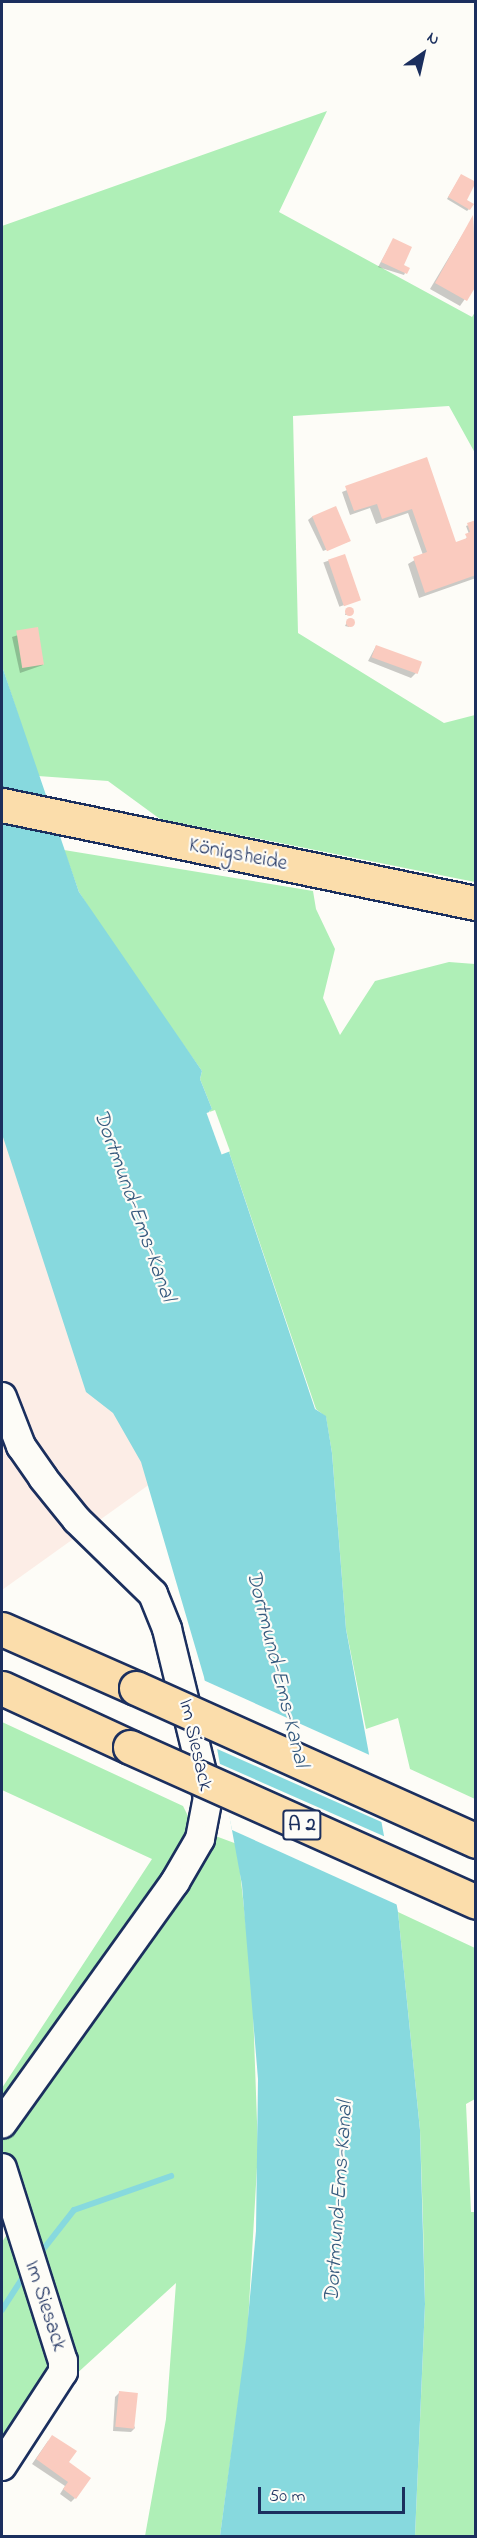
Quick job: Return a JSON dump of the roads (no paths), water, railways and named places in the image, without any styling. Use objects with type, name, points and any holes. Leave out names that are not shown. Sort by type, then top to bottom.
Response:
[{"type":"main road","name":"Königsheide","points":[[2,805],[476,903]]},
{"type":"main road","points":[[2,1629],[476,1841]]},
{"type":"main road","name":"A 2","points":[[2,1688],[476,1902]]},
{"type":"street","name":"Im Siesack","points":[[2,1397],[21,1446],[43,1478],[77,1520],[136,1576],[157,1603],[167,1629],[208,1797],[200,1839],[175,1882],[2,2124]]},
{"type":"street","name":"Im Siesack","points":[[2,2168],[63,2361],[63,2372],[2,2466]]},
{"type":"water","name":"Dortmund-Ems-Kanal","points":[[2,666],[79,892],[202,1071],[200,1079],[212,1109],[209,1111],[225,1152],[229,1152],[315,1409],[326,1416],[332,1453],[346,1629],[398,1912],[420,2130],[425,2304],[415,2536],[220,2536],[246,2340],[256,2231],[258,2079],[242,1885],[204,1677],[141,1462],[113,1413],[86,1392],[2,1134]]},
{"type":"waterway","points":[[38,2256],[74,2210],[171,2176]]},
{"type":"waterway","points":[[2,2310],[25,2274]]}]
